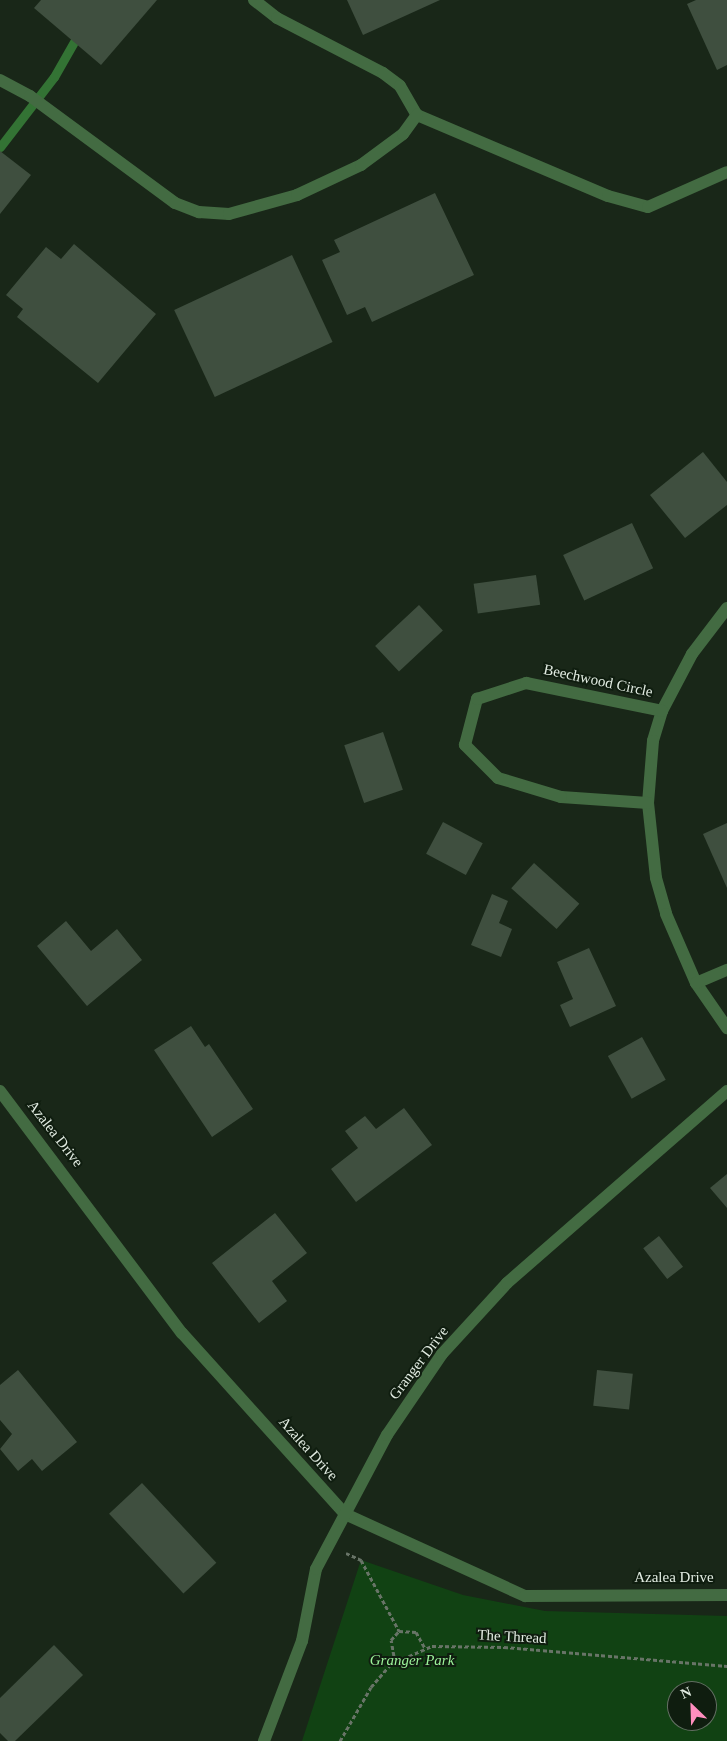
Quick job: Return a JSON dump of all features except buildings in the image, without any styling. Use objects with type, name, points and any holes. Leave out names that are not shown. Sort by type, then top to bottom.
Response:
[{"type":"street","points":[[254,0],[277,18],[383,74],[400,86],[417,115],[473,135],[535,168],[648,207],[727,172]]},
{"type":"street","points":[[0,80],[30,96],[175,202],[199,212],[229,214],[297,195],[368,160],[403,134],[417,115]]},
{"type":"street","name":"Beechwood Circle","points":[[727,608],[692,654],[662,711],[653,741],[648,803],[656,878],[679,950],[696,983],[727,1028]]},
{"type":"street","name":"Beechwood Circle","points":[[648,803],[561,797],[498,778],[465,745],[477,700],[526,683],[662,711]]},
{"type":"street","points":[[696,983],[727,970]]},
{"type":"street","name":"Azalea Drive","points":[[0,1091],[182,1333],[345,1514],[525,1596],[727,1595]]},
{"type":"street","name":"Granger Drive","points":[[264,1741],[302,1641],[316,1569],[387,1435],[442,1354],[507,1283],[727,1091]]},
{"type":"path","points":[[329,1545],[361,1560],[399,1631]]},
{"type":"path","points":[[399,1631],[416,1632],[426,1648]]},
{"type":"path","points":[[395,1662],[391,1640],[399,1631]]},
{"type":"path","name":"The Thread","points":[[340,1741],[371,1687],[395,1662],[426,1648],[504,1647],[727,1666]]},
{"type":"green space","name":"Granger Park","points":[[361,1560],[463,1595],[545,1611],[727,1616],[727,1741],[302,1741]]},
{"type":"waterway","points":[[0,147],[54,77],[79,33]]}]
